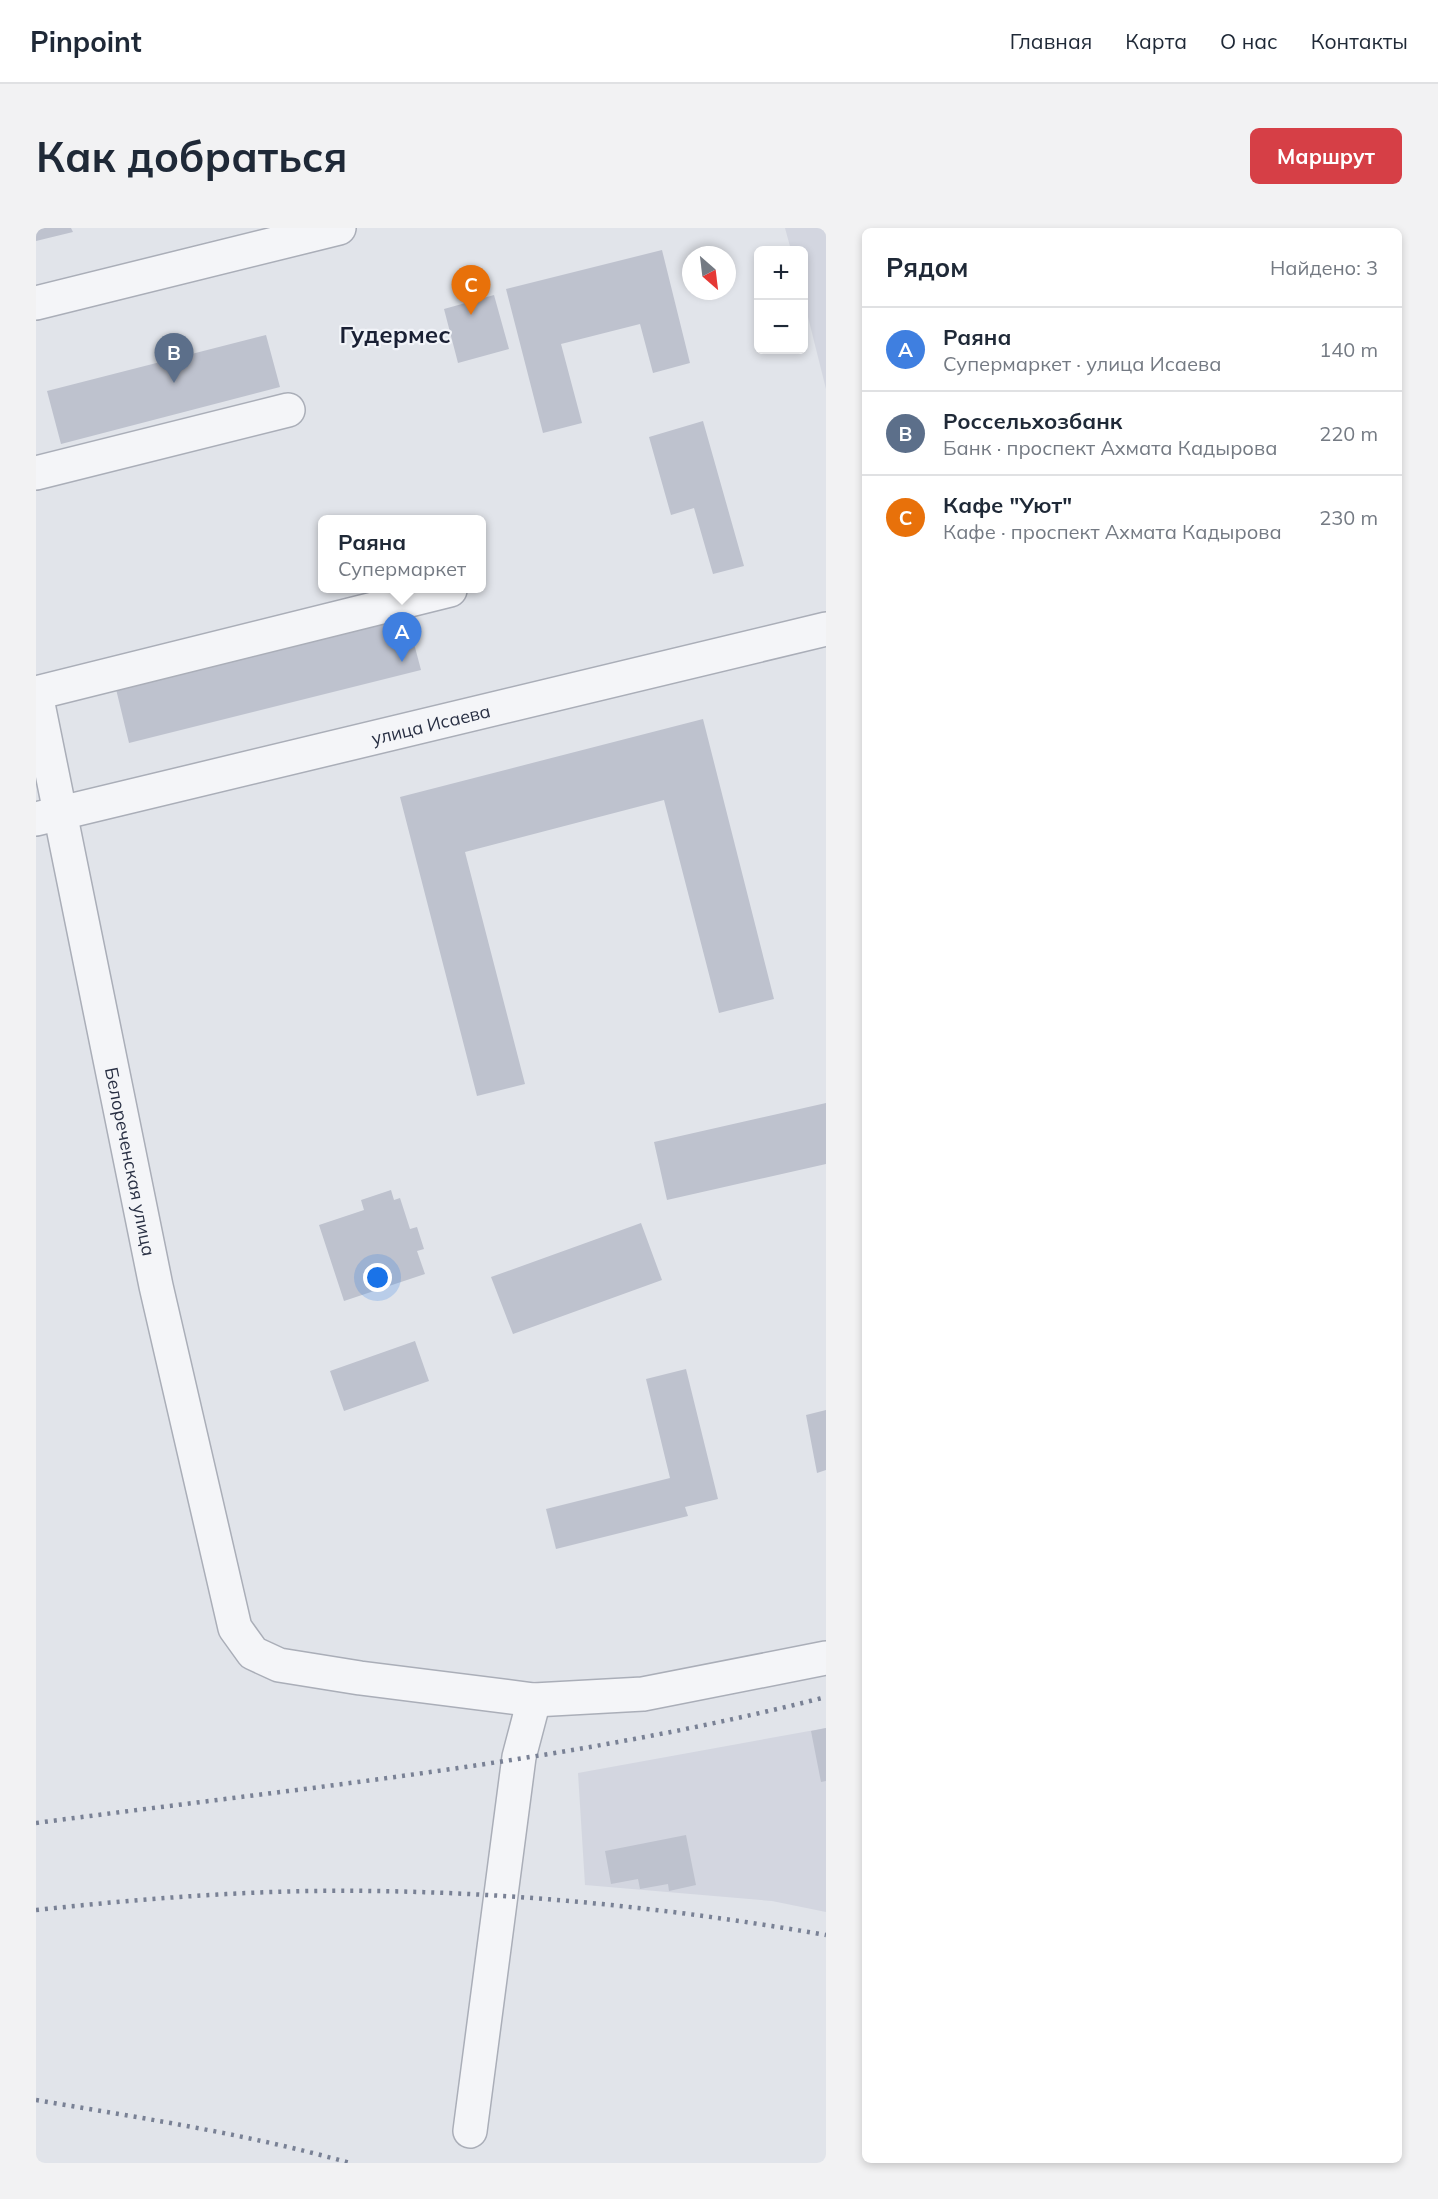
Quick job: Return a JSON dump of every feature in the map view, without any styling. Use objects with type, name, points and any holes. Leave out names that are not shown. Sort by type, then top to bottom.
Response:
[{"type":"street","points":[[36,303],[339,228]]},
{"type":"street","points":[[36,473],[288,410]]},
{"type":"street","points":[[36,693],[438,593]]},
{"type":"street","name":"улица Исаева","points":[[47,816],[826,629]]},
{"type":"street","name":"Белореченская улица","points":[[36,693],[47,816],[235,1628],[253,1653],[279,1665],[360,1678],[534,1700]]},
{"type":"street","points":[[470,2131],[519,1757],[534,1700],[643,1694],[826,1658]]},
{"type":"shaded area","points":[[785,228],[826,228],[826,389],[808,317],[808,246],[790,246]]},
{"type":"shaded area","points":[[826,1728],[826,1912],[772,1901],[585,1885],[578,1773]]},
{"type":"building","points":[[71,228],[73,232],[36,241],[36,230]]},
{"type":"building","points":[[662,250],[690,363],[653,373],[640,324],[561,344],[582,423],[543,433],[506,289]]},
{"type":"building","points":[[494,295],[509,349],[458,363],[444,309]]},
{"type":"building","points":[[266,335],[280,387],[61,444],[47,391]]},
{"type":"building","points":[[703,421],[744,566],[713,574],[694,508],[671,515],[649,437]]},
{"type":"building","points":[[407,617],[421,670],[129,743],[116,689]]},
{"type":"building","points":[[703,719],[774,999],[719,1013],[664,800],[465,852],[525,1084],[477,1096],[400,797]]},
{"type":"building","points":[[826,1103],[826,1164],[667,1200],[654,1142]]},
{"type":"building","points":[[391,1190],[394,1200],[400,1198],[410,1229],[417,1227],[424,1249],[417,1251],[425,1274],[344,1301],[319,1225],[364,1210],[361,1200]]},
{"type":"building","points":[[641,1223],[662,1280],[513,1334],[491,1277]]},
{"type":"building","points":[[415,1341],[429,1381],[344,1411],[330,1371]]},
{"type":"building","points":[[686,1369],[718,1499],[685,1507],[688,1516],[556,1549],[546,1509],[670,1478],[646,1379]]},
{"type":"building","points":[[826,1410],[826,1470],[817,1473],[806,1415]]},
{"type":"building","points":[[826,1728],[826,1781],[821,1782],[811,1731]]},
{"type":"building","points":[[686,1835],[696,1885],[669,1891],[668,1884],[640,1889],[638,1879],[611,1884],[605,1851]]},
{"type":"railway","points":[[36,1823],[433,1772],[532,1757],[631,1740],[826,1697]]},
{"type":"railway","points":[[36,1910],[163,1898],[248,1893],[432,1892],[545,1899],[658,1910],[826,1935]]},
{"type":"railway","points":[[36,2100],[234,2135],[350,2163]]},
{"type":"place","name":"Кафе \"Уют\"","points":[[471,315]]},
{"type":"place","name":"Россельхозбанк","points":[[174,383]]},
{"type":"place","name":"Раяна","points":[[402,662]]},
{"type":"district","name":"Гудермес","points":[[395,334]]}]
